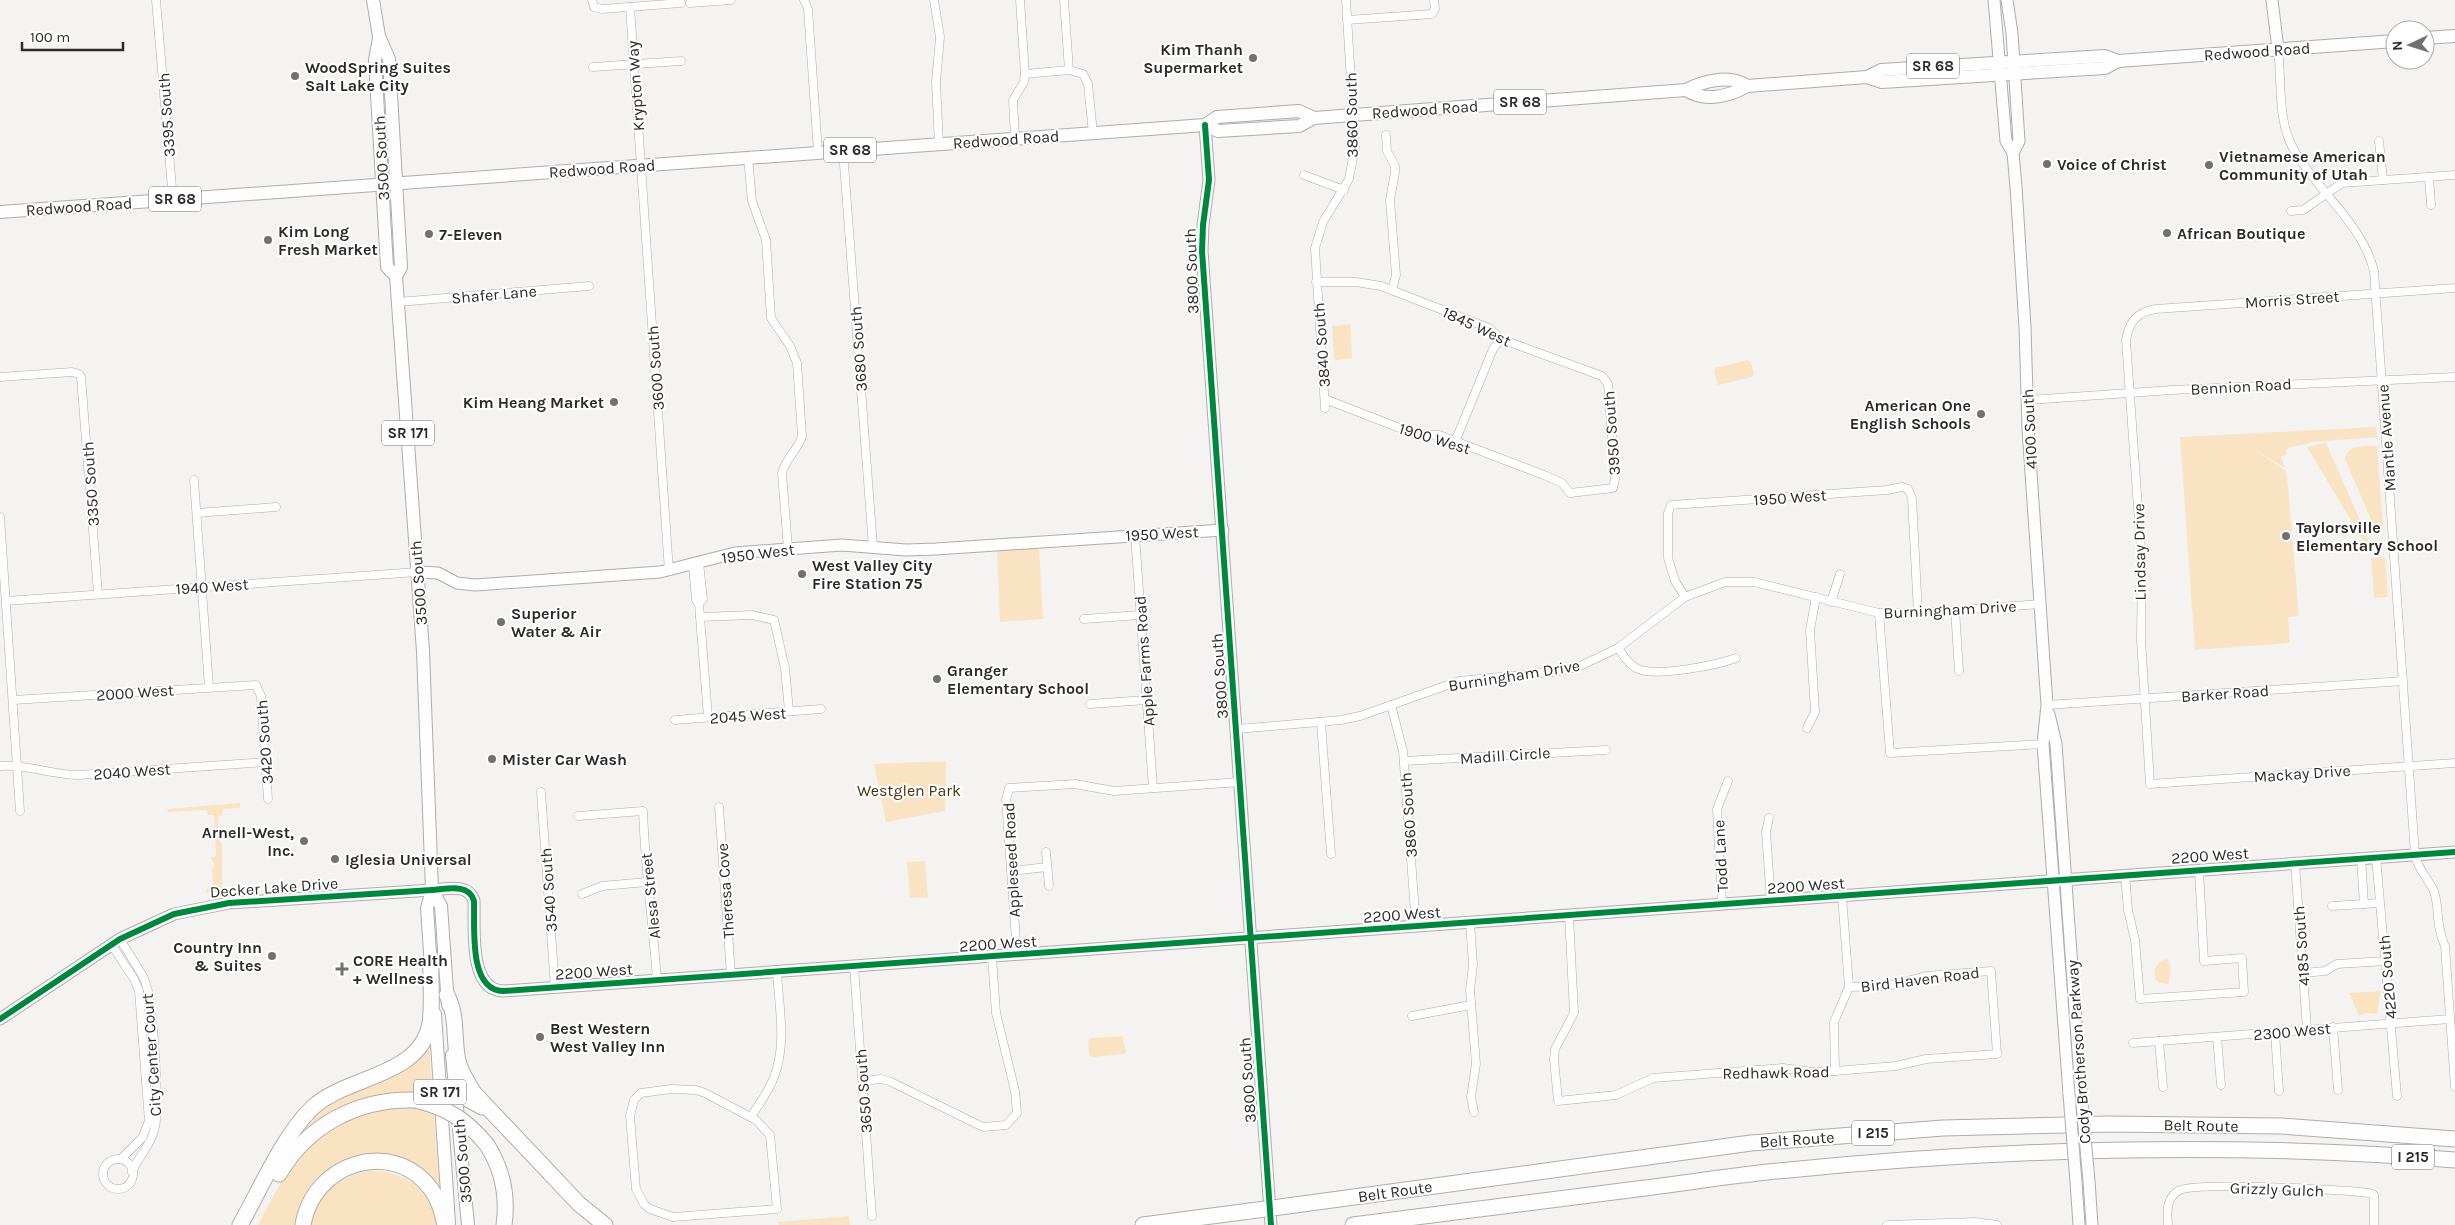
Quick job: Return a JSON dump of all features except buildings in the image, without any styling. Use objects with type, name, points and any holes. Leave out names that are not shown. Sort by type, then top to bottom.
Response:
[{"type":"highway","points":[[240,1225],[294,1129],[312,1108],[341,1088],[398,1066],[409,1058],[421,1044],[430,1021],[431,958]]},
{"type":"highway","points":[[447,995],[454,1009],[458,1060],[461,1070],[474,1093],[579,1204],[605,1225]]},
{"type":"highway","points":[[455,1087],[464,1097],[495,1116]]},
{"type":"highway","points":[[249,1225],[290,1158],[315,1131],[340,1115],[366,1104],[390,1100],[415,1100],[439,1106],[453,1113],[472,1128],[487,1145],[499,1168],[504,1186],[506,1207],[504,1225]]},
{"type":"highway","name":"Belt Route","points":[[1143,1225],[1751,1143],[1943,1128],[2108,1124],[2281,1126],[2455,1139]]},
{"type":"highway","name":"Belt Route","points":[[1353,1225],[1788,1170],[2006,1154],[2118,1150],[2371,1153],[2455,1160]]},
{"type":"highway","points":[[2371,1153],[2455,1169]]},
{"type":"highway","points":[[303,1225],[310,1202],[327,1179],[347,1167],[372,1162],[402,1167],[422,1179],[439,1202],[445,1225]]},
{"type":"main road","name":"3500 South","points":[[374,0],[379,36],[376,60],[388,267],[396,276]]},
{"type":"main road","name":"3500 South","points":[[379,36],[389,59],[401,267],[396,276],[418,572],[432,890],[427,908],[450,1225]]},
{"type":"main road","points":[[2435,37],[2455,36]]},
{"type":"main road","name":"Redwood Road","points":[[0,212],[1205,125],[1217,117],[1299,111],[1314,118],[1686,90],[1701,83],[1738,80],[1747,86],[1867,77],[1882,82],[2105,56],[2118,61],[2385,41]]},
{"type":"main road","name":"3500 South","points":[[432,890],[441,906],[447,995],[468,1225]]},
{"type":"street","name":"3395 South","points":[[156,0],[173,200]]},
{"type":"street","points":[[690,3],[731,0]]},
{"type":"street","points":[[804,0],[808,9],[818,152]]},
{"type":"street","points":[[934,0],[940,37],[936,82],[939,144]]},
{"type":"street","points":[[1015,138],[1013,100],[1024,82],[1025,74],[1020,0]]},
{"type":"street","points":[[1064,0],[1069,70]]},
{"type":"street","name":"3860 South","points":[[1316,282],[1315,248],[1318,235],[1323,222],[1344,190],[1354,155],[1354,114],[1346,0]]},
{"type":"street","points":[[1347,20],[1432,14],[1435,10],[1434,0]]},
{"type":"street","name":"4100 South","points":[[1994,0],[2006,141],[2013,153],[2047,705],[2056,744],[2065,879]]},
{"type":"street","name":"4100 South","points":[[2007,0],[2019,141],[2013,153]]},
{"type":"street","points":[[2272,0],[2278,48]]},
{"type":"street","points":[[593,3],[602,9],[681,3]]},
{"type":"street","name":"Krypton Way","points":[[630,7],[641,165]]},
{"type":"street","name":"Mantle Avenue","points":[[2278,48],[2286,132],[2294,150],[2360,238],[2368,252],[2374,271],[2415,855],[2419,870],[2433,889],[2438,929],[2446,950],[2455,1087]]},
{"type":"street","points":[[593,67],[682,61]]},
{"type":"street","points":[[1025,74],[1069,70],[1079,72],[1087,79],[1093,133]]},
{"type":"street","name":"3800 South","points":[[1205,125],[1209,180],[1202,225],[1202,251],[1271,1225]]},
{"type":"street","points":[[1386,135],[1388,151],[1395,166],[1390,191],[1396,275],[1392,290]]},
{"type":"street","points":[[2379,142],[2383,180]]},
{"type":"street","name":"3680 South","points":[[844,151],[873,546]]},
{"type":"street","points":[[748,157],[752,201],[766,240],[771,318],[790,346],[797,363],[802,436],[799,445],[782,473],[788,549]]},
{"type":"street","name":"3600 South","points":[[641,165],[669,570]]},
{"type":"street","points":[[1304,175],[1344,190]]},
{"type":"street","points":[[2291,211],[2303,210],[2342,183],[2455,175]]},
{"type":"street","points":[[2429,177],[2431,205]]},
{"type":"street","name":"1845 West","points":[[1316,282],[1368,283],[1392,290],[1489,328],[1501,339],[1606,379]]},
{"type":"street","name":"3840 South","points":[[1316,282],[1325,408]]},
{"type":"street","name":"Shafer Lane","points":[[398,302],[589,286]]},
{"type":"street","name":"Morris Street","points":[[2132,321],[2144,312],[2156,309],[2455,288]]},
{"type":"street","name":"Lindsay Drive","points":[[2132,321],[2126,340],[2142,564],[2140,614],[2150,784]]},
{"type":"street","points":[[1455,442],[1493,349],[1501,339]]},
{"type":"street","name":"3350 South","points":[[0,377],[72,372],[79,374],[83,384],[98,594]]},
{"type":"street","name":"Bennion Road","points":[[2027,400],[2130,392],[2455,377]]},
{"type":"street","name":"3950 South","points":[[1570,493],[1613,488],[1614,469],[1606,379]]},
{"type":"street","name":"1900 West","points":[[1325,399],[1415,434],[1439,435],[1553,479],[1562,483],[1570,493]]},
{"type":"street","points":[[194,480],[209,687]]},
{"type":"street","name":"1950 West","points":[[1685,598],[1672,575],[1668,558],[1670,536],[1668,513],[1671,505],[1887,490],[1902,487],[1908,489],[1912,498],[1918,613]]},
{"type":"street","points":[[197,513],[276,507]]},
{"type":"street","points":[[0,517],[20,811]]},
{"type":"street","name":"1950 West","points":[[418,572],[438,573],[457,583],[475,586],[669,570],[735,553],[788,549],[842,545],[906,550],[936,549],[1222,530]]},
{"type":"street","name":"Apple Farms Road","points":[[1134,535],[1153,788]]},
{"type":"street","points":[[696,564],[703,599],[699,604],[708,718]]},
{"type":"street","name":"1940 West","points":[[6,601],[418,572]]},
{"type":"street","points":[[1831,602],[1840,574]]},
{"type":"street","name":"Burningham Drive","points":[[1236,729],[1321,724],[1360,716],[1459,681],[1561,671],[1580,666],[1618,648],[1685,598],[1708,587],[1737,581],[1754,582],[1878,613],[1918,613],[2040,604]]},
{"type":"street","points":[[1807,728],[1815,712],[1810,630],[1816,597]]},
{"type":"street","points":[[1955,610],[1959,671]]},
{"type":"street","points":[[1878,613],[1890,753],[2043,744]]},
{"type":"street","points":[[700,617],[752,615],[774,620],[786,668],[789,712]]},
{"type":"street","points":[[1084,619],[1140,615]]},
{"type":"street","points":[[1618,648],[1629,663],[1643,671],[1709,666],[1736,658]]},
{"type":"street","name":"Barker Road","points":[[2047,705],[2402,681]]},
{"type":"street","name":"2000 West","points":[[13,700],[252,684],[258,686]]},
{"type":"street","name":"3420 South","points":[[258,686],[261,693],[268,799]]},
{"type":"street","points":[[1090,704],[1147,700]]},
{"type":"street","name":"3860 South","points":[[1391,705],[1400,734],[1404,761],[1416,926]]},
{"type":"street","name":"4100 South","points":[[2047,705],[2043,744],[2052,880]]},
{"type":"street","name":"2045 West","points":[[675,720],[821,709]]},
{"type":"street","points":[[1321,724],[1331,854]]},
{"type":"street","name":"Madill Circle","points":[[1404,761],[1606,750]]},
{"type":"street","name":"2040 West","points":[[0,766],[17,766],[72,775],[266,762]]},
{"type":"street","name":"Mackay Drive","points":[[2150,784],[2455,763]]},
{"type":"street","name":"Todd Lane","points":[[1722,904],[1717,809],[1728,781]]},
{"type":"street","name":"Appleseed Road","points":[[1017,955],[1006,800],[1009,788],[1075,784],[1114,791],[1240,782]]},
{"type":"street","name":"3540 South","points":[[541,792],[555,988]]},
{"type":"street","name":"Theresa Cove","points":[[719,807],[731,975]]},
{"type":"street","name":"Alesa Street","points":[[578,816],[642,811],[647,882],[654,926],[657,980]]},
{"type":"street","points":[[1770,818],[1766,832],[1771,901]]},
{"type":"street","points":[[1046,852],[1049,886]]},
{"type":"street","name":"2200 West","points":[[432,890],[462,889],[472,896],[478,970],[488,986],[503,991],[2455,852]]},
{"type":"street","points":[[2361,858],[2364,904]]},
{"type":"street","name":"4220 South","points":[[2376,858],[2397,1096]]},
{"type":"street","name":"4185 South","points":[[2295,863],[2307,1029]]},
{"type":"street","points":[[1011,870],[1047,868]]},
{"type":"street","points":[[2125,875],[2128,910],[2135,940],[2140,999],[2244,992],[2242,958],[2204,961],[2199,870]]},
{"type":"street","name":"Cody Brotherson Parkway","points":[[2065,879],[2092,1225]]},
{"type":"street","name":"Cody Brotherson Parkway","points":[[2052,880],[2079,1225]]},
{"type":"street","points":[[582,894],[602,886],[647,882]]},
{"type":"street","name":"Decker Lake Drive","points":[[0,1019],[115,942],[163,918],[214,905],[432,890]]},
{"type":"street","points":[[1835,1071],[1834,1022],[1849,987],[1842,896]]},
{"type":"street","points":[[2332,906],[2379,903]]},
{"type":"street","name":"Redhawk Road","points":[[1569,916],[1574,1013],[1555,1049],[1555,1088],[1558,1101],[1616,1096],[1654,1078],[1783,1068],[1812,1072],[1835,1071],[1896,1066],[1926,1059],[1997,1054]]},
{"type":"street","points":[[1470,923],[1473,965],[1471,1006],[1476,1064],[1471,1097],[1474,1112]]},
{"type":"street","name":"City Center Court","points":[[115,942],[144,978],[148,991],[157,1106],[155,1130],[138,1157],[130,1182],[124,1188],[115,1189],[107,1185],[103,1178],[105,1165],[112,1160],[121,1159],[145,1133],[149,1121],[149,1109],[139,991],[115,942]]},
{"type":"street","points":[[862,1081],[889,1081],[983,1127],[1006,1125],[1017,1113],[1015,1091],[996,1014],[992,956]]},
{"type":"street","points":[[2303,973],[2325,971],[2337,964],[2386,961]]},
{"type":"street","name":"3650 South","points":[[854,966],[872,1216]]},
{"type":"street","points":[[751,1117],[772,1082],[779,1059],[782,1031],[777,972]]},
{"type":"street","name":"Bird Haven Road","points":[[1849,987],[1888,986],[1926,976],[1991,972],[1997,1054]]},
{"type":"street","points":[[1412,1016],[1471,1006]]},
{"type":"street","name":"2300 West","points":[[2133,1043],[2450,1019]]},
{"type":"street","points":[[2334,1027],[2338,1090]]},
{"type":"street","points":[[2275,1033],[2280,1091]]},
{"type":"street","points":[[2217,1037],[2221,1085]]},
{"type":"street","points":[[2159,1041],[2163,1087]]},
{"type":"street","points":[[671,1089],[696,1090],[751,1117],[765,1128],[770,1135],[777,1209],[673,1217],[650,1209],[644,1204],[636,1189],[630,1116],[634,1100],[641,1093],[671,1089]]},
{"type":"street","points":[[121,1159],[129,1164],[132,1172]]},
{"type":"street","name":"Grizzly Gulch","points":[[2168,1225],[2168,1206],[2173,1195],[2179,1190],[2190,1187],[2255,1187],[2355,1191],[2374,1195],[2374,1225]]},
{"type":"street","points":[[1887,1225],[1975,1222],[1997,1224]]},
{"type":"green space","points":[[1350,324],[1352,358],[1336,360],[1334,358],[1332,326]]},
{"type":"green space","points":[[1747,360],[1751,362],[1754,374],[1752,377],[1718,385],[1714,371],[1715,368]]},
{"type":"green space","points":[[2376,427],[2377,437],[2311,442],[2289,448],[2285,450],[2287,454],[2281,457],[2285,468],[2254,449],[2285,470],[2287,475],[2299,616],[2288,617],[2290,643],[2195,650],[2180,437]]},
{"type":"green space","points":[[2326,443],[2371,545],[2367,547],[2307,447]]},
{"type":"green space","points":[[2377,446],[2383,527],[2380,529],[2373,524],[2345,459],[2353,448]]},
{"type":"green space","points":[[1039,547],[1043,619],[1000,622],[997,551]]},
{"type":"green space","points":[[2385,557],[2388,597],[2374,598],[2371,558]]},
{"type":"green space","name":"Westglen Park","points":[[946,761],[945,811],[886,822],[874,764]]},
{"type":"green space","points":[[240,803],[240,808],[223,809],[223,815],[218,816],[220,842],[222,843],[222,891],[205,893],[208,886],[211,889],[213,887],[212,870],[214,865],[211,857],[216,856],[214,815],[208,815],[207,810],[168,812],[167,809]]},
{"type":"green space","points":[[925,861],[928,897],[910,898],[907,862]]},
{"type":"green space","points":[[2167,959],[2170,968],[2168,984],[2159,983],[2155,978],[2155,968]]},
{"type":"green space","points":[[2381,991],[2377,1014],[2366,1013],[2359,1016],[2349,993]]},
{"type":"green space","points":[[1122,1036],[1126,1052],[1124,1054],[1092,1057],[1089,1055],[1088,1041],[1090,1038]]},
{"type":"green space","points":[[429,1046],[433,1098],[379,1097],[279,1165],[311,1114]]},
{"type":"green space","points":[[402,1106],[434,1113],[440,1195],[387,1158],[334,1169],[308,1191],[297,1225],[258,1225],[292,1164],[314,1140],[325,1132],[362,1115]]},
{"type":"green space","points":[[368,1170],[393,1174],[414,1184],[430,1201],[438,1225],[309,1225],[318,1204],[330,1189],[346,1178]]},
{"type":"green space","points":[[849,1216],[850,1225],[779,1225],[778,1222]]},
{"type":"cycle path","points":[[1205,125],[1209,180],[1203,225],[1202,251],[1271,1225]]},
{"type":"cycle path","points":[[0,1019],[120,939],[174,914],[229,903],[451,888],[462,889],[471,895],[474,901],[474,941],[479,969],[484,980],[492,988],[503,991],[2455,852]]},
{"type":"place","name":"Kim Thanh Supermarket","points":[[1253,58]]},
{"type":"place","name":"WoodSpring Suites Salt Lake City","points":[[295,76]]},
{"type":"place","name":"Voice of Christ","points":[[2047,164]]},
{"type":"place","name":"Vietnamese American Community of Utah","points":[[2209,165]]},
{"type":"place","name":"African Boutique","points":[[2167,233]]},
{"type":"place","name":"7-Eleven","points":[[429,234]]},
{"type":"place","name":"Kim Long Fresh Market","points":[[268,240]]},
{"type":"place","name":"Kim Heang Market","points":[[614,402]]},
{"type":"place","name":"American One English Schools","points":[[1981,414]]},
{"type":"place","name":"Taylorsville Elementary School","points":[[2286,536]]},
{"type":"place","name":"West Valley City Fire Station 75","points":[[802,574]]},
{"type":"place","name":"Superior Water & Air","points":[[501,622]]},
{"type":"place","name":"Granger Elementary School","points":[[937,679]]},
{"type":"place","name":"Mister Car Wash","points":[[492,759]]},
{"type":"place","name":"Arnell-West, Inc.","points":[[304,841]]},
{"type":"place","name":"Iglesia Universal","points":[[335,859]]},
{"type":"place","name":"Country Inn & Suites","points":[[272,956]]},
{"type":"place","name":"CORE Health + Wellness","points":[[342,969]]},
{"type":"place","name":"Best Western West Valley Inn","points":[[540,1037]]}]
